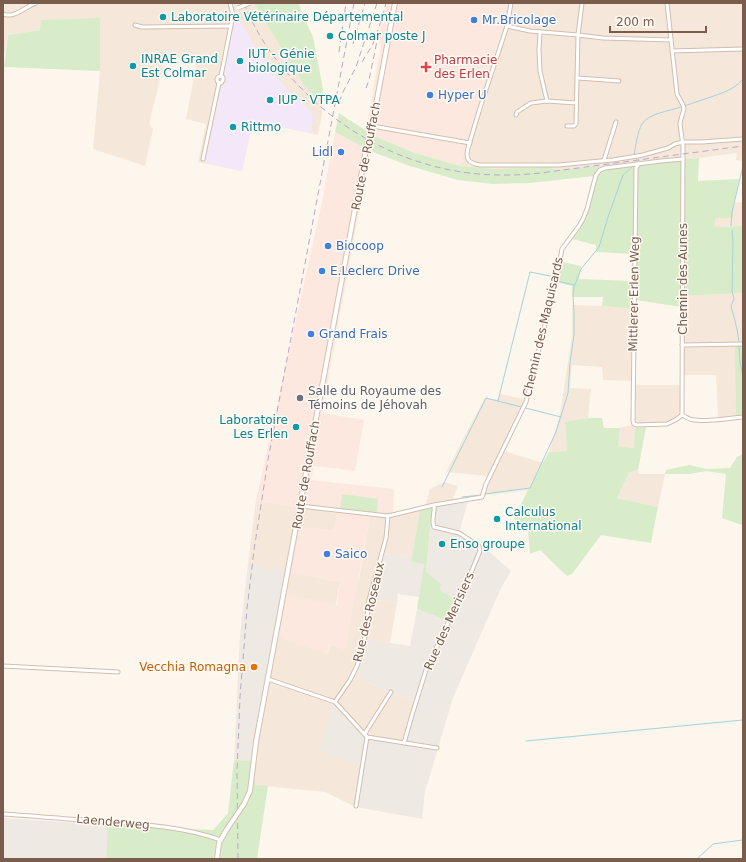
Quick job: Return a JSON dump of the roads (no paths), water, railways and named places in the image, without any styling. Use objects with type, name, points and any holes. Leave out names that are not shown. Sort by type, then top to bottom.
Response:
[{"type":"main road","name":"Route de Rouffach","points":[[221,840],[244,804],[250,791],[256,742],[367,144],[372,126],[395,3]]},
{"type":"main road","points":[[217,859],[217,852],[221,840]]},
{"type":"street","points":[[3,14],[6,16],[10,15],[36,3]]},
{"type":"street","points":[[202,160],[219,83],[217,79],[221,76],[233,15],[230,3]]},
{"type":"street","points":[[233,11],[250,3]]},
{"type":"street","points":[[511,3],[507,26],[480,108],[467,154],[468,160],[472,164],[559,165],[614,160],[634,157],[668,148],[683,142],[743,139]]},
{"type":"street","points":[[567,126],[574,126],[576,124],[578,35],[582,3]]},
{"type":"street","points":[[667,3],[672,51],[743,49]]},
{"type":"street","points":[[135,25],[142,27],[231,26]]},
{"type":"street","points":[[507,26],[540,32],[615,38],[671,40]]},
{"type":"street","points":[[540,32],[540,71],[547,101]]},
{"type":"street","name":"Chemin des Aunes","points":[[672,51],[677,94],[683,107],[680,124],[683,142],[682,415]]},
{"type":"street","points":[[578,78],[620,80]]},
{"type":"street","points":[[516,115],[517,112],[531,103],[547,101],[576,103]]},
{"type":"street","points":[[604,160],[616,122]]},
{"type":"street","points":[[372,126],[470,143]]},
{"type":"street","name":"Chemin des Maquisards","points":[[434,505],[482,497],[486,484],[526,402],[562,249],[583,219],[597,173],[603,169],[632,164],[683,159]]},
{"type":"street","name":"Mittlerer Erlen Weg","points":[[639,164],[636,168],[633,420],[634,424],[637,425],[668,424],[682,415]]},
{"type":"street","points":[[682,345],[743,344]]},
{"type":"street","points":[[682,415],[686,418],[694,420],[743,417]]},
{"type":"street","points":[[300,506],[388,516],[434,505]]},
{"type":"street","name":"Rue des Merisiers","points":[[404,743],[426,670],[480,551],[478,546],[459,533],[434,527],[432,522],[435,511],[434,505]]},
{"type":"street","name":"Rue des Roseaux","points":[[335,702],[350,680],[357,666],[364,644],[369,600],[386,538],[388,516]]},
{"type":"street","points":[[3,666],[118,672]]},
{"type":"street","points":[[268,679],[335,702],[367,737],[437,748]]},
{"type":"street","points":[[364,734],[368,730],[391,692]]},
{"type":"street","points":[[356,806],[367,737]]},
{"type":"street","name":"Laenderweg","points":[[3,814],[110,821],[166,827],[221,840]]},
{"type":"waterway","points":[[634,155],[640,128],[645,120],[660,113],[724,92],[735,87],[743,79]]},
{"type":"waterway","points":[[484,494],[530,488],[556,432],[568,393],[574,335],[574,287],[581,269],[599,247],[623,175],[631,169],[632,166]]},
{"type":"waterway","points":[[731,226],[732,212],[743,166]]},
{"type":"waterway","points":[[732,230],[732,291],[734,299],[731,306],[739,342]]},
{"type":"waterway","points":[[498,401],[530,272],[555,277]]},
{"type":"waterway","points":[[557,281],[574,285]]},
{"type":"waterway","points":[[739,346],[743,377]]},
{"type":"waterway","points":[[442,487],[486,398],[561,417]]},
{"type":"waterway","points":[[462,497],[481,495]]},
{"type":"waterway","points":[[526,741],[743,720]]},
{"type":"waterway","points":[[697,859],[713,844],[743,840]]},
{"type":"railway","points":[[244,3],[258,32],[275,59],[310,97],[334,117],[359,135],[386,149],[414,160],[444,169],[474,174],[522,175],[743,146]]},
{"type":"railway","points":[[339,52],[346,3]]},
{"type":"railway","points":[[238,859],[237,772],[240,697],[247,609],[254,550],[268,460],[354,3]]},
{"type":"railway","points":[[353,44],[365,3]]},
{"type":"railway","points":[[339,102],[356,67],[377,3]]},
{"type":"railway","points":[[362,62],[373,44],[386,3]]},
{"type":"railway","points":[[366,88],[377,41]]},
{"type":"place","name":"Laboratoire Vétérinaire Départemental","points":[[163,17]]},
{"type":"place","name":"Mr.Bricolage","points":[[474,20]]},
{"type":"place","name":"Colmar poste J","points":[[330,36]]},
{"type":"place","name":"IUT - Génie biologique","points":[[240,61]]},
{"type":"place","name":"INRAE Grand Est Colmar","points":[[133,66]]},
{"type":"place","name":"Pharmacie des Erlen","points":[[426,67]]},
{"type":"place","name":"Hyper U","points":[[430,95]]},
{"type":"place","name":"IUP - VTPA","points":[[270,100]]},
{"type":"place","name":"Rittmo","points":[[233,127]]},
{"type":"place","name":"Lidl","points":[[341,152]]},
{"type":"place","name":"Biocoop","points":[[328,246]]},
{"type":"place","name":"E.Leclerc Drive","points":[[322,271]]},
{"type":"place","name":"Grand Frais","points":[[311,334]]},
{"type":"place","name":"Salle du Royaume des Témoins de Jéhovah","points":[[300,398]]},
{"type":"place","name":"Laboratoire Les Erlen","points":[[296,427]]},
{"type":"place","name":"Calculus International","points":[[497,519]]},
{"type":"place","name":"Enso groupe","points":[[442,544]]},
{"type":"place","name":"Saico","points":[[327,554]]},
{"type":"place","name":"Vecchia Romagna","points":[[254,667]]}]
